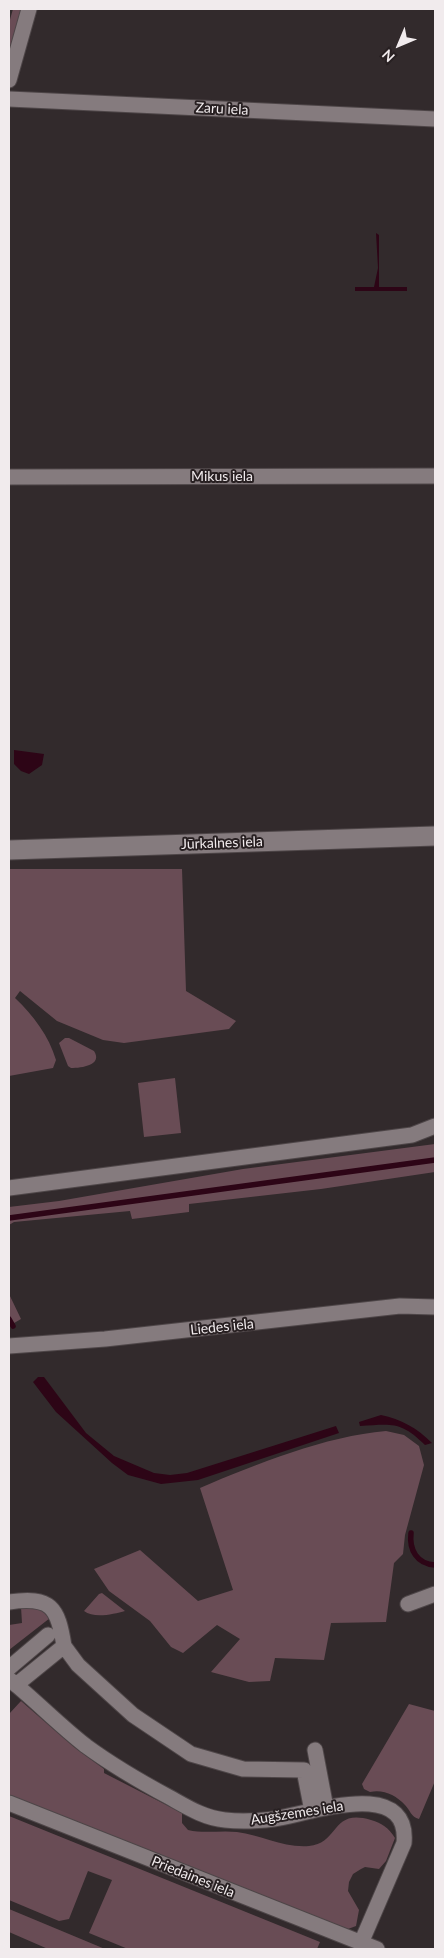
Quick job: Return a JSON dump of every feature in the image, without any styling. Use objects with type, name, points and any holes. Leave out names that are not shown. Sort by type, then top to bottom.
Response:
[{"type":"street","points":[[9,80],[29,9]]},
{"type":"street","name":"Zaru iela","points":[[9,99],[435,119]]},
{"type":"street","name":"Mikus iela","points":[[9,477],[435,476]]},
{"type":"street","name":"Jūrkalnes iela","points":[[9,850],[435,836]]},
{"type":"street","points":[[9,1188],[412,1135],[435,1126]]},
{"type":"street","name":"Liedes iela","points":[[9,1346],[105,1339],[400,1306],[435,1307]]},
{"type":"street","points":[[408,1604],[434,1599]]},
{"type":"street","points":[[9,1602],[32,1601],[50,1607],[58,1616],[64,1646],[78,1665],[133,1715],[191,1754],[243,1769],[304,1770],[319,1810]]},
{"type":"street","points":[[9,1668],[48,1635]]},
{"type":"street","points":[[12,1681],[64,1646]]},
{"type":"street","name":"Augšzemes iela","points":[[12,1681],[84,1745],[201,1814],[222,1820],[242,1821],[273,1819],[345,1805],[377,1804],[391,1809],[400,1818],[406,1831],[404,1843],[361,1943]]},
{"type":"street","points":[[315,1750],[319,1810]]},
{"type":"street","name":"Priedaines iela","points":[[9,1803],[377,1949]]},
{"type":"shaded area","points":[[13,9],[20,9],[21,12],[9,53],[9,23]]},
{"type":"shaded area","points":[[376,233],[379,235],[379,287],[407,287],[407,291],[355,291],[355,287],[374,287],[378,268]]},
{"type":"shaded area","points":[[14,750],[44,754],[42,765],[29,774],[21,771],[14,764]]},
{"type":"shaded area","points":[[9,869],[182,869],[186,991],[236,1021],[229,1029],[124,1043],[103,1040],[57,1021],[20,991],[15,998],[40,1026],[56,1060],[53,1068],[9,1076]]},
{"type":"shaded area","points":[[65,1038],[69,1038],[94,1051],[96,1060],[94,1063],[80,1067],[71,1068],[68,1066],[59,1043]]},
{"type":"shaded area","points":[[175,1078],[181,1133],[144,1137],[138,1083]]},
{"type":"shaded area","points":[[435,1144],[435,1172],[321,1189],[189,1204],[189,1212],[132,1219],[130,1211],[14,1222],[9,1225],[9,1207],[59,1201],[243,1169]]},
{"type":"shaded area","points":[[9,1294],[21,1319],[9,1326]]},
{"type":"shaded area","points":[[38,1377],[44,1377],[86,1433],[114,1456],[154,1473],[170,1475],[187,1473],[336,1426],[339,1433],[198,1480],[161,1484],[128,1475],[112,1463],[56,1412],[33,1382]]},
{"type":"shaded area","points":[[381,1415],[408,1425],[432,1443],[425,1445],[417,1437],[396,1426],[360,1426],[359,1422]]},
{"type":"shaded area","points":[[386,1431],[404,1435],[419,1446],[424,1465],[405,1535],[403,1554],[394,1563],[386,1622],[331,1623],[324,1660],[275,1658],[270,1681],[249,1682],[211,1672],[240,1639],[217,1625],[183,1653],[171,1647],[150,1621],[109,1591],[94,1569],[140,1550],[198,1601],[233,1590],[200,1488],[292,1452],[340,1439]]},
{"type":"shaded area","points":[[102,1593],[125,1611],[93,1615],[84,1611]]},
{"type":"shaded area","points":[[21,1607],[40,1609],[50,1618],[9,1650],[9,1625],[22,1623]]},
{"type":"shaded area","points":[[21,1701],[74,1747],[104,1769],[104,1773],[182,1813],[182,1823],[188,1830],[200,1832],[237,1832],[290,1845],[309,1846],[319,1844],[342,1822],[349,1819],[371,1820],[385,1826],[395,1838],[386,1861],[379,1869],[365,1867],[361,1869],[353,1874],[349,1882],[348,1891],[359,1910],[356,1926],[348,1929],[9,1797],[9,1714]]},
{"type":"shaded area","points":[[409,1704],[435,1711],[435,1781],[419,1819],[414,1817],[398,1798],[380,1791],[370,1792],[364,1789],[362,1784]]},
{"type":"shaded area","points":[[9,1816],[320,1942],[317,1949],[128,1949],[89,1933],[112,1880],[88,1871],[69,1919],[59,1921],[9,1900]]},
{"type":"shaded area","points":[[9,1909],[105,1949],[48,1949],[9,1932]]},
{"type":"waterway","points":[[9,1218],[435,1160]]},
{"type":"waterway","points":[[9,1319],[13,1326]]},
{"type":"waterway","points":[[411,1533],[411,1545],[416,1555],[423,1562],[435,1565]]}]
